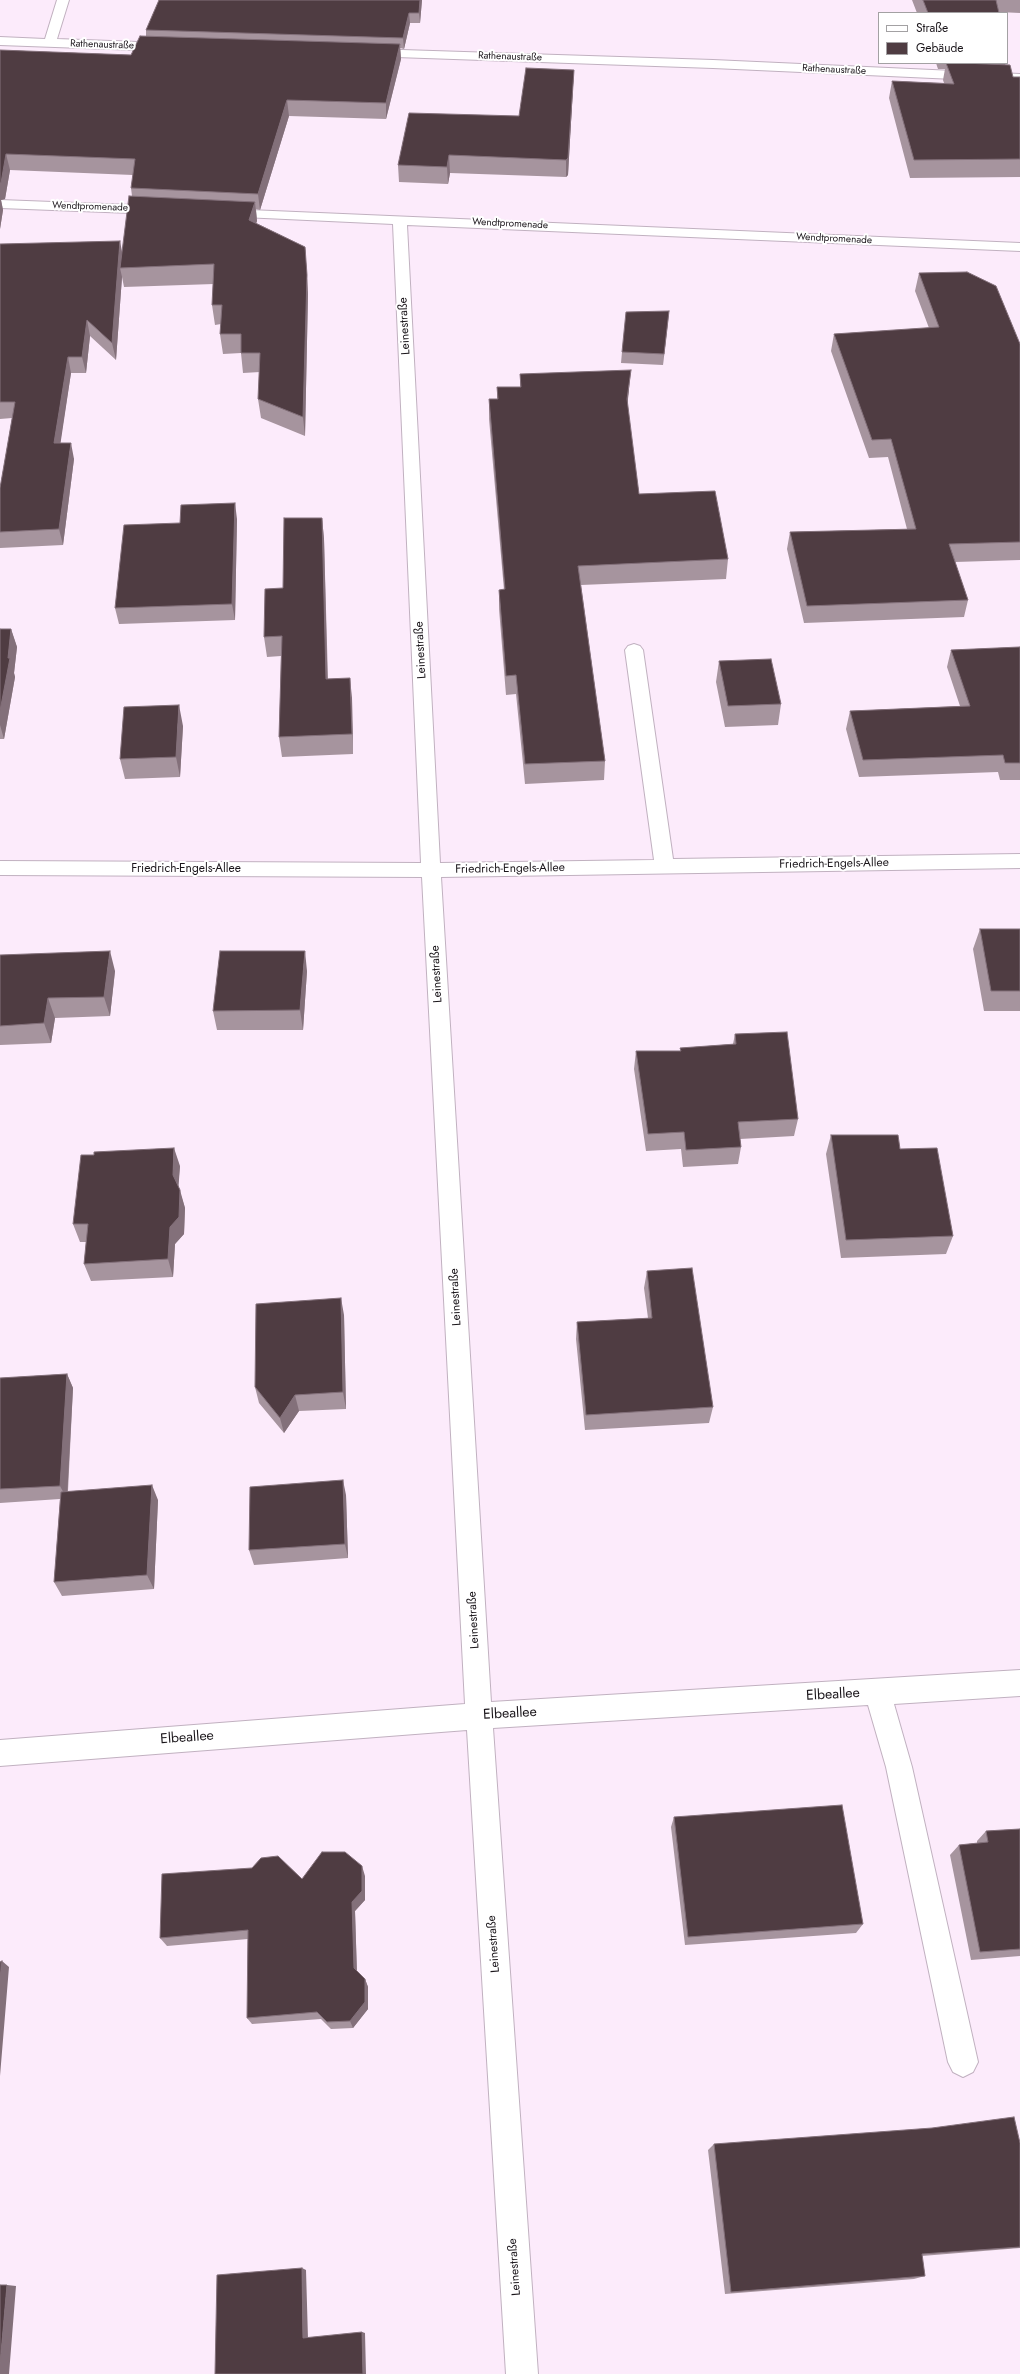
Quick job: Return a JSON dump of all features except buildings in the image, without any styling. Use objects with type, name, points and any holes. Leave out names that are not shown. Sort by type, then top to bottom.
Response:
[{"type":"street","points":[[50,43],[63,0]]},
{"type":"street","name":"Rathenaustraße","points":[[0,41],[178,47]]},
{"type":"street","name":"Rathenaustraße","points":[[360,52],[713,64],[1020,78]]},
{"type":"street","name":"Wendtpromenade","points":[[0,204],[172,210]]},
{"type":"street","name":"Wendtpromenade","points":[[212,212],[1020,247]]},
{"type":"street","name":"Leinestraße","points":[[400,219],[431,870],[479,1716],[522,2374]]},
{"type":"street","points":[[634,650],[664,866]]},
{"type":"street","name":"Friedrich-Engels-Allee","points":[[0,868],[431,870],[1020,861]]},
{"type":"street","name":"Elbeallee","points":[[0,1753],[479,1716],[1020,1683]]},
{"type":"street","points":[[877,1692],[899,1768],[963,2062]]}]
